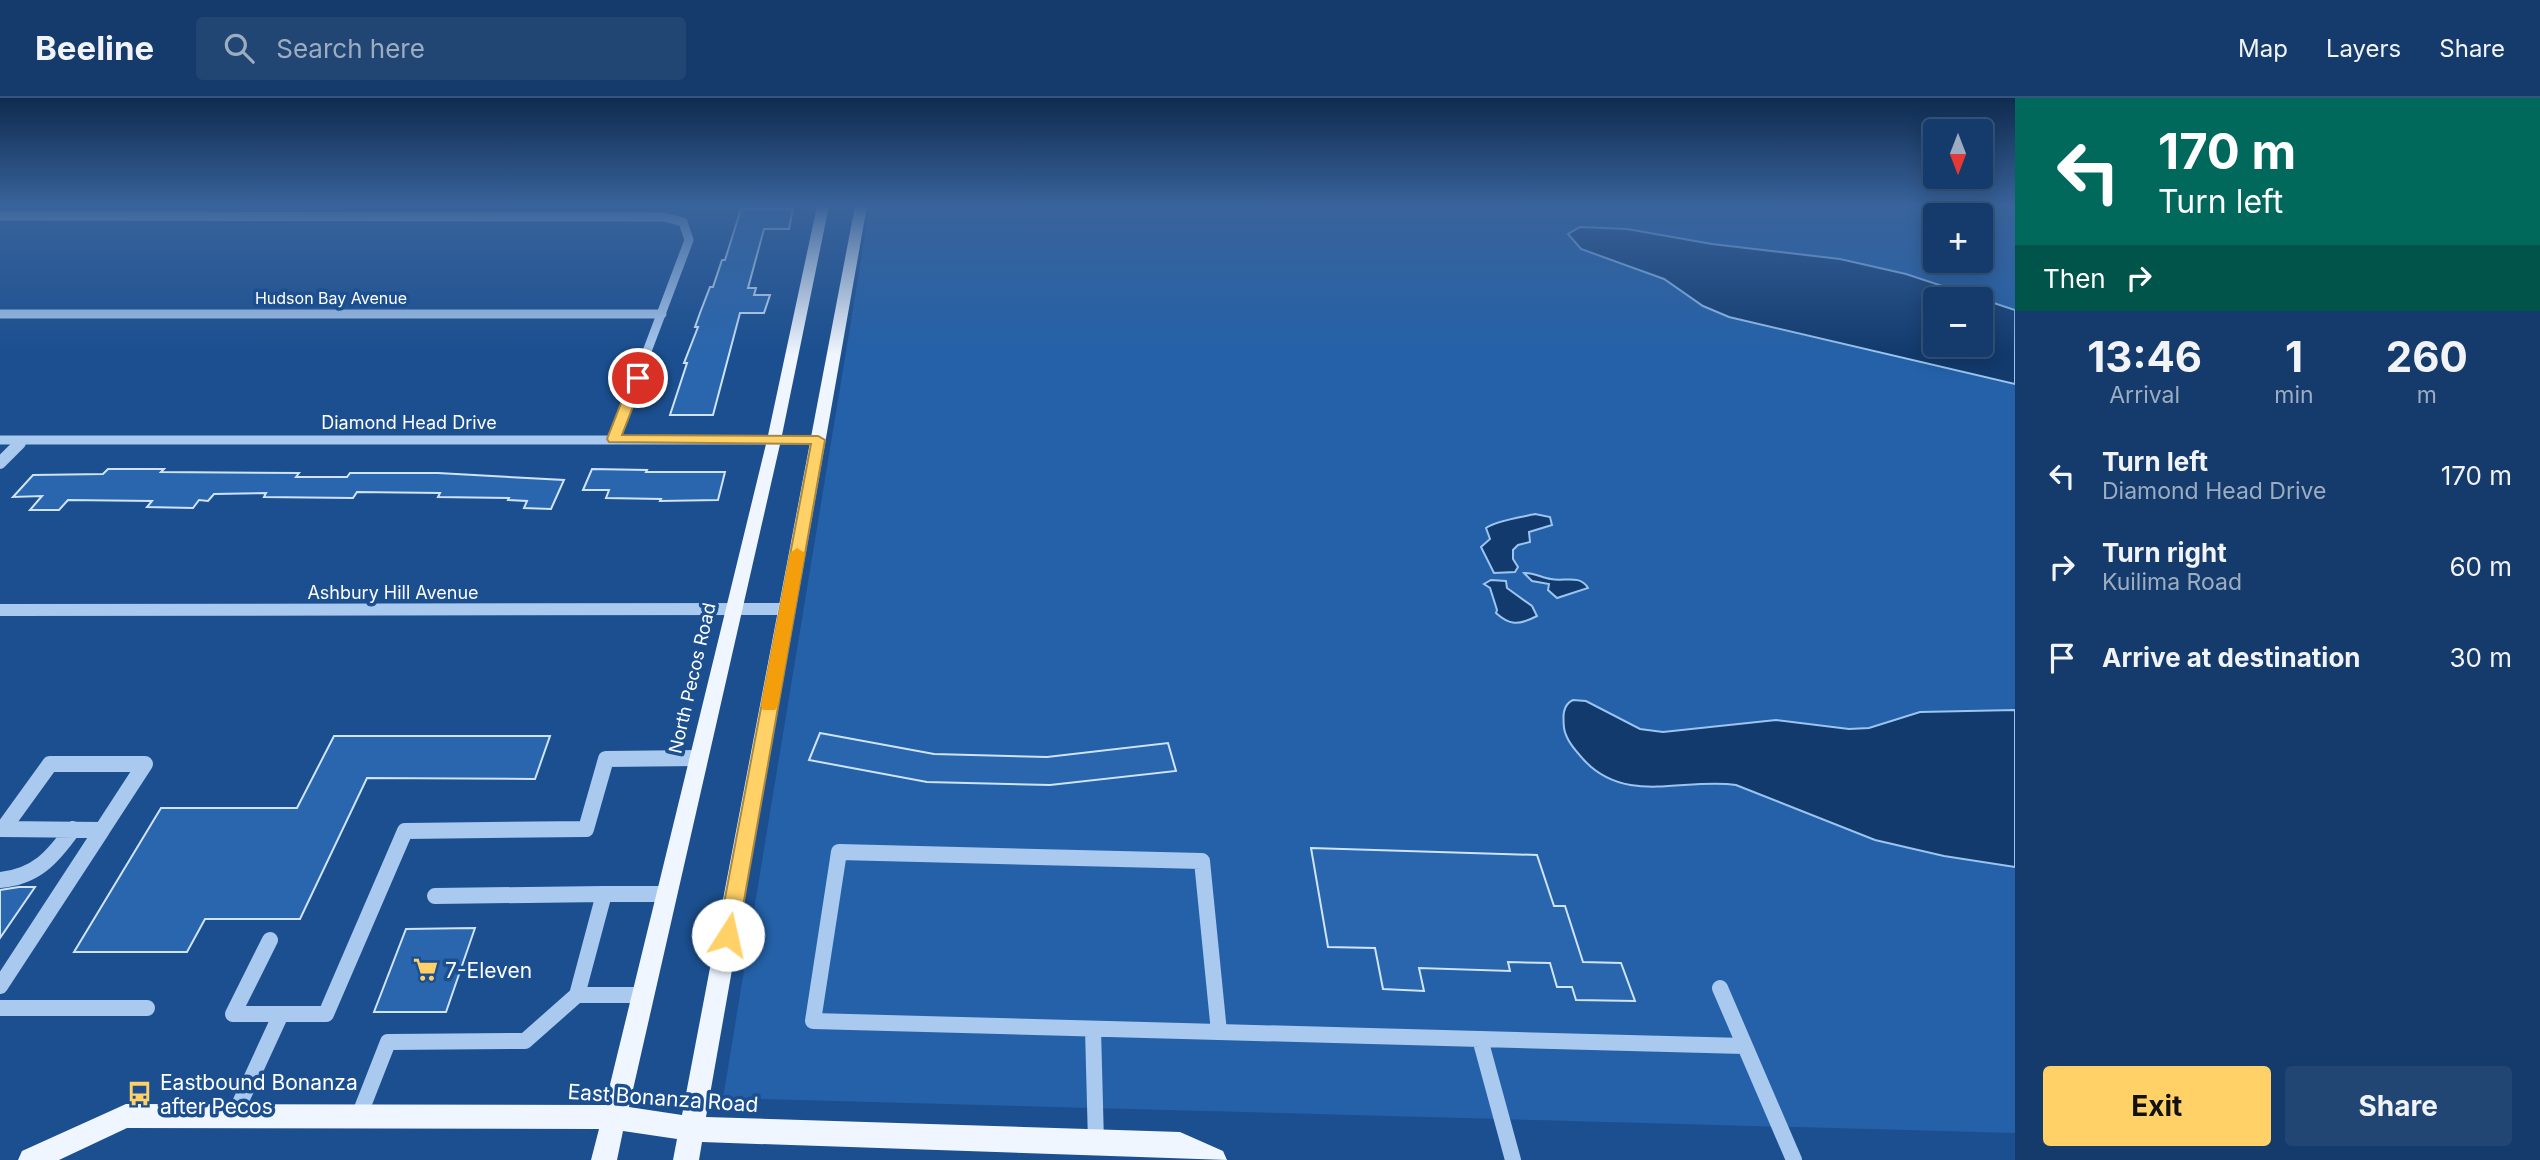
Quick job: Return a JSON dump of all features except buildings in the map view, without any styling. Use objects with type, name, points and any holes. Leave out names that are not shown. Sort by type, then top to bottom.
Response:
[{"type":"main road","name":"North Pecos Road","points":[[604,1160],[774,440],[813,256]]},
{"type":"main road","points":[[686,1160],[852,256]]},
{"type":"main road","name":"East Bonanza Road","points":[[31,1160],[126,1116],[614,1117],[692,1129],[1180,1145],[1214,1160]]},
{"type":"street","points":[[614,439],[683,256]]},
{"type":"street","name":"Hudson Bay Avenue","points":[[0,314],[662,314]]},
{"type":"street","name":"Diamond Head Drive","points":[[0,440],[818,440]]},
{"type":"street","points":[[0,463],[23,440]]},
{"type":"street","name":"Ashbury Hill Avenue","points":[[0,610],[787,609]]},
{"type":"street","points":[[1,829],[50,764],[145,764],[102,830]]},
{"type":"street","points":[[0,880],[23,878],[40,869],[53,858],[73,830]]},
{"type":"street","points":[[1219,1032],[1202,862],[839,852],[813,1021],[1093,1029],[1219,1032],[1480,1038],[1744,1046]]},
{"type":"street","points":[[435,895],[604,894]]},
{"type":"street","points":[[234,1116],[281,1014],[233,1014],[270,940]]},
{"type":"street","points":[[359,1116],[388,1042],[525,1041],[577,995],[643,995]]},
{"type":"street","points":[[0,1008],[147,1008]]},
{"type":"street","points":[[1093,1029],[1096,1142]]},
{"type":"street","points":[[1480,1038],[1513,1160]]},
{"type":"lane","points":[[281,1014],[326,1014],[405,831],[586,830],[606,759],[698,758]]},
{"type":"lane","points":[[1,829],[102,830]]},
{"type":"lane","points":[[0,986],[102,830]]},
{"type":"lane","points":[[577,995],[604,894],[666,894]]},
{"type":"lane","points":[[1720,988],[1794,1160]]},
{"type":"shaded area","points":[[862,256],[1923,256],[1923,273],[1993,273],[1993,256],[2015,256],[2015,1133],[723,1098]]},
{"type":"shaded area","points":[[1599,256],[1811,256],[1840,259],[1906,274],[1945,287],[1923,287],[1923,357],[1993,357],[1993,303],[2015,310],[2015,384],[1729,317],[1703,306],[1664,279]]},
{"type":"shaded area","points":[[1535,514],[1550,517],[1552,525],[1529,532],[1530,542],[1518,545],[1513,550],[1513,559],[1518,567],[1515,572],[1494,573],[1481,547],[1490,539],[1486,528],[1502,521]]},
{"type":"shaded area","points":[[1524,573],[1556,580],[1581,581],[1588,588],[1557,598],[1548,590],[1549,584],[1532,581]]},
{"type":"shaded area","points":[[1491,580],[1506,581],[1507,588],[1532,606],[1537,616],[1514,623],[1501,617],[1496,613],[1490,588],[1484,584]]},
{"type":"shaded area","points":[[1573,700],[1586,701],[1640,729],[1663,732],[1776,720],[1849,729],[1869,728],[1920,712],[2015,710],[2015,867],[1944,856],[1875,840],[1736,785],[1656,787],[1617,782],[1583,759],[1569,741],[1564,728],[1564,716],[1565,708]]},
{"type":"slow traffic","points":[[769,706],[797,553]]},
{"type":"place","name":"7-Eleven","points":[[425,970]]},
{"type":"place","name":"Eastbound Bonanza after Pecos","points":[[140,1094]]},
{"type":"route","points":[[638,378],[614,439],[818,440],[728,935]]}]
